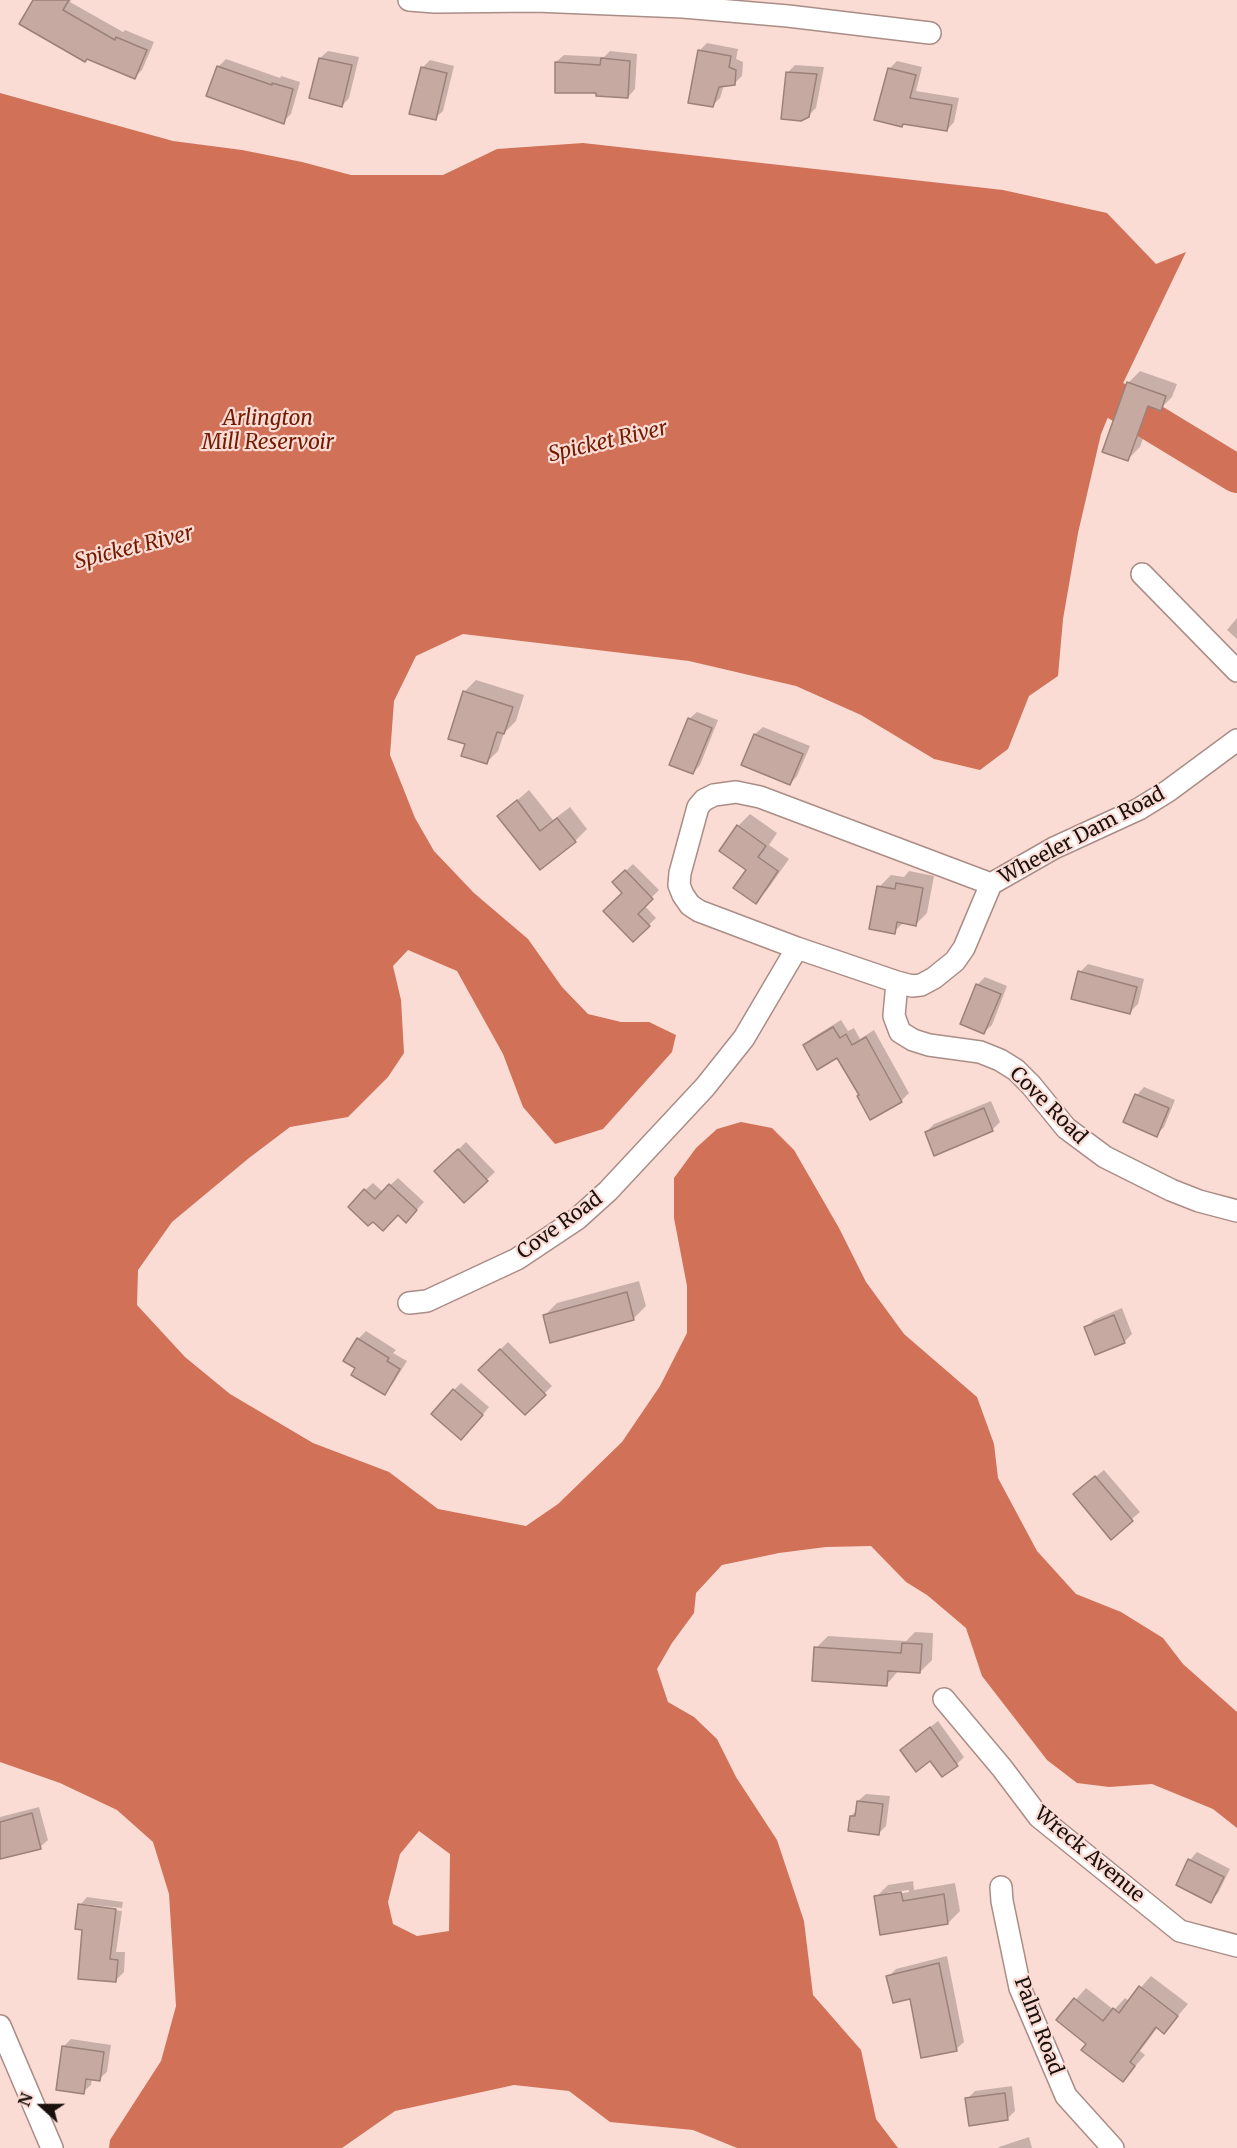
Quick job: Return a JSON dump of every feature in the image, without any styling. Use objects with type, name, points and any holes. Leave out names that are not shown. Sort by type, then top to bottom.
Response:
[{"type":"street","points":[[410,0],[515,1],[683,8],[789,8],[930,33]]},
{"type":"street","points":[[1142,574],[1237,670]]},
{"type":"street","name":"Wheeler Dam Road","points":[[897,982],[912,986],[921,985],[955,961],[964,948],[990,884],[1054,848],[1139,809],[1168,791],[1237,740]]},
{"type":"street","points":[[897,982],[797,948],[699,911],[690,905],[679,885],[680,873],[694,817],[704,800],[725,792],[760,797],[990,884]]},
{"type":"street","name":"Cove Road","points":[[418,1302],[517,1259],[577,1219],[608,1191],[705,1087],[744,1038],[797,948]]},
{"type":"street","name":"Cove Road","points":[[897,982],[894,1016],[900,1032],[929,1045],[980,1052],[1000,1060],[1016,1070],[1066,1128],[1105,1157],[1171,1190],[1199,1201],[1237,1211]]},
{"type":"street","name":"Wreck Avenue","points":[[944,1699],[1002,1768],[1039,1817],[1180,1930],[1237,1946]]},
{"type":"street","name":"Palm Road","points":[[1001,1887],[1020,1988],[1066,2096],[1113,2148]]},
{"type":"street","points":[[0,2026],[52,2148]]},
{"type":"water","name":"Arlington Mill Reservoir","points":[[0,93],[173,141],[242,150],[351,175],[443,175],[497,149],[583,143],[1003,190],[1107,213],[1156,264],[1186,252],[1101,434],[1078,533],[1063,619],[1058,676],[1029,696],[1008,749],[980,770],[934,759],[861,715],[796,686],[689,661],[463,634],[416,656],[394,701],[390,755],[415,818],[434,851],[474,893],[528,939],[562,987],[588,1014],[621,1022],[649,1022],[676,1035],[672,1052],[603,1129],[555,1144],[523,1107],[503,1054],[457,971],[408,950],[393,966],[401,1000],[404,1053],[388,1077],[348,1117],[290,1127],[172,1222],[138,1270],[137,1305],[185,1357],[230,1394],[313,1443],[389,1472],[438,1509],[526,1526],[558,1504],[622,1442],[660,1386],[687,1333],[687,1286],[674,1218],[674,1178],[696,1148],[717,1129],[741,1122],[772,1128],[794,1150],[839,1228],[866,1282],[904,1334],[977,1397],[994,1444],[998,1478],[1037,1551],[1076,1594],[1121,1612],[1163,1638],[1183,1664],[1237,1712],[1237,1828],[1213,1809],[1152,1784],[1109,1787],[1077,1783],[1047,1760],[982,1676],[966,1628],[927,1595],[906,1582],[871,1546],[826,1547],[779,1553],[722,1565],[696,1593],[694,1613],[672,1643],[657,1669],[668,1702],[694,1717],[717,1739],[736,1777],[777,1840],[804,1921],[813,1995],[861,2050],[876,2119],[898,2148],[737,2148],[693,2130],[610,2122],[569,2091],[514,2085],[395,2111],[342,2148],[109,2148],[110,2140],[161,2061],[176,2006],[169,1894],[153,1842],[117,1810],[60,1783],[0,1762]],"holes":[[[419,1831],[450,1854],[449,1931],[417,1936],[393,1924],[388,1902],[400,1854]]]},
{"type":"building","points":[[33,0],[69,0],[63,10],[115,40],[116,37],[147,50],[135,79],[87,59],[85,62],[19,24]]},
{"type":"building","points":[[698,50],[731,56],[729,67],[736,70],[735,85],[719,87],[713,107],[688,103]]},
{"type":"building","points":[[319,58],[352,65],[342,107],[309,98]]},
{"type":"building","points":[[601,58],[630,61],[628,98],[596,96],[596,93],[555,93],[555,62],[600,65]]},
{"type":"building","points":[[217,66],[272,85],[272,83],[293,89],[284,124],[206,96]]},
{"type":"building","points":[[421,67],[447,73],[436,120],[409,114]]},
{"type":"building","points":[[888,68],[916,75],[910,98],[952,105],[947,131],[903,124],[902,127],[874,120]]},
{"type":"building","points":[[786,72],[817,74],[809,117],[801,121],[781,119]]},
{"type":"building","points":[[1127,382],[1166,396],[1161,411],[1148,406],[1128,461],[1102,452]]},
{"type":"building","points":[[463,691],[513,707],[504,734],[497,732],[487,764],[461,756],[465,744],[448,739]]},
{"type":"building","points":[[688,718],[712,728],[693,774],[669,765]]},
{"type":"building","points":[[754,734],[803,754],[790,785],[741,765]]},
{"type":"building","points":[[517,800],[540,831],[557,818],[576,842],[540,870],[497,816]]},
{"type":"building","points":[[737,825],[766,846],[758,857],[778,871],[756,904],[733,888],[746,870],[719,851]]},
{"type":"building","points":[[625,870],[653,899],[638,914],[650,926],[633,942],[603,911],[622,893],[612,882]]},
{"type":"building","points":[[896,883],[923,888],[916,926],[897,922],[895,934],[869,929],[877,886],[895,889]]},
{"type":"building","points":[[1078,971],[1137,987],[1130,1014],[1071,999]]},
{"type":"building","points":[[976,984],[1001,994],[984,1034],[960,1024]]},
{"type":"building","points":[[833,1027],[840,1038],[846,1034],[852,1045],[866,1037],[902,1102],[870,1120],[857,1096],[859,1095],[837,1058],[817,1070],[803,1045]]},
{"type":"building","points":[[1135,1094],[1169,1108],[1157,1137],[1123,1122]]},
{"type":"building","points":[[984,1108],[993,1131],[934,1156],[925,1132]]},
{"type":"building","points":[[458,1149],[488,1181],[464,1203],[434,1171]]},
{"type":"building","points":[[389,1184],[417,1210],[406,1223],[398,1215],[383,1231],[373,1222],[368,1226],[348,1207],[364,1189],[375,1199]]},
{"type":"building","points":[[627,1292],[634,1320],[550,1343],[543,1315]]},
{"type":"building","points":[[1114,1315],[1125,1343],[1095,1355],[1084,1327]]},
{"type":"building","points":[[357,1338],[389,1358],[387,1361],[400,1369],[385,1395],[351,1375],[355,1368],[343,1361]]},
{"type":"building","points":[[500,1349],[546,1395],[525,1415],[478,1370]]},
{"type":"building","points":[[453,1389],[483,1415],[461,1440],[431,1414]]},
{"type":"building","points":[[1095,1476],[1133,1521],[1111,1540],[1073,1494]]},
{"type":"building","points":[[902,1643],[922,1644],[920,1673],[888,1671],[887,1686],[812,1681],[814,1647],[901,1653]]},
{"type":"building","points":[[930,1727],[958,1766],[942,1777],[930,1761],[916,1772],[900,1750]]},
{"type":"building","points":[[857,1801],[883,1804],[879,1835],[848,1831],[850,1816],[855,1816]]},
{"type":"building","points":[[32,1813],[41,1849],[0,1859],[0,1822]]},
{"type":"building","points":[[1188,1859],[1224,1877],[1211,1903],[1176,1885]]},
{"type":"building","points":[[901,1892],[903,1901],[944,1894],[948,1924],[880,1935],[874,1896]]},
{"type":"building","points":[[78,1904],[116,1909],[110,1959],[118,1960],[116,1982],[78,1979],[82,1930],[75,1929]]},
{"type":"building","points":[[939,1963],[957,2051],[921,2058],[910,1999],[893,2003],[886,1976]]},
{"type":"building","points":[[1139,1986],[1178,2016],[1164,2034],[1156,2027],[1130,2062],[1135,2066],[1123,2082],[1081,2050],[1086,2044],[1056,2020],[1074,1998],[1103,2021],[1113,2008],[1119,2013]]},
{"type":"building","points":[[62,2046],[104,2052],[100,2081],[86,2079],[84,2094],[56,2090]]},
{"type":"building","points":[[1005,2093],[1008,2120],[969,2126],[965,2098]]},
{"type":"waterway","name":"Spicket River","points":[[1065,392],[1115,400],[1237,474]]}]
